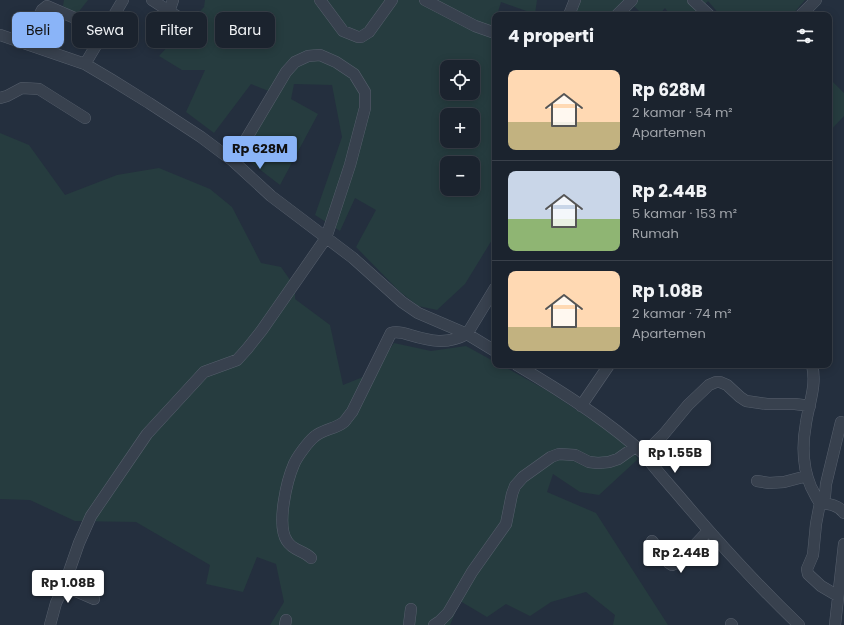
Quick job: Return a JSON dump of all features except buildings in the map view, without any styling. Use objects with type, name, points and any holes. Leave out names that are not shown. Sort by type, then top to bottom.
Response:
[{"type":"street","points":[[116,12],[123,0]]},
{"type":"street","points":[[152,0],[170,12],[172,0]]},
{"type":"street","points":[[320,0],[343,31],[361,37],[369,32],[392,0]]},
{"type":"street","points":[[425,0],[475,26],[492,32]]},
{"type":"street","points":[[570,12],[575,0]]},
{"type":"street","points":[[620,12],[632,0]]},
{"type":"street","points":[[693,0],[706,12]]},
{"type":"street","points":[[805,12],[816,0]]},
{"type":"street","points":[[41,12],[47,6],[61,12]]},
{"type":"street","points":[[0,34],[12,38]]},
{"type":"street","points":[[41,48],[85,64],[201,137],[233,161],[271,196],[353,258],[402,302],[418,313],[467,334],[492,349]]},
{"type":"street","points":[[85,64],[95,48]]},
{"type":"street","points":[[50,625],[56,603],[91,516],[147,434],[204,372],[237,360],[262,330],[326,238],[350,165],[364,108],[365,92],[354,74],[336,62],[320,55],[308,56],[295,62],[286,72],[233,161]]},
{"type":"street","points":[[0,98],[22,88],[39,89],[85,118]]},
{"type":"street","points":[[311,558],[306,554],[293,549],[286,540],[282,528],[285,490],[295,462],[312,438],[321,432],[343,422],[352,412],[391,333],[401,333],[429,341],[440,342],[452,340],[467,334],[492,293]]},
{"type":"street","points":[[526,368],[608,424],[640,450],[708,531],[760,588],[799,625]]},
{"type":"street","points":[[581,406],[607,368]]},
{"type":"street","points":[[813,368],[815,376],[806,424],[803,458],[807,476],[817,499],[820,503],[836,506],[844,513]]},
{"type":"street","points":[[434,625],[448,613],[472,572],[506,524],[515,486],[523,477],[551,457],[559,454],[575,455],[589,462],[598,463],[609,462],[640,450],[664,434],[688,405],[709,385],[716,382],[727,385],[746,401],[767,404],[795,404],[810,406]]},
{"type":"street","points":[[838,596],[821,586],[808,574],[807,569],[813,555],[820,503],[825,496],[826,484],[842,422]]},
{"type":"street","points":[[757,481],[784,482],[807,476]]},
{"type":"street","points":[[652,541],[672,565],[679,562],[708,531]]},
{"type":"street","points":[[836,625],[838,596],[843,573],[844,544]]},
{"type":"street","points":[[64,586],[94,598]]},
{"type":"street","points":[[409,625],[411,609]]},
{"type":"green space","points":[[64,0],[88,0],[79,12],[74,12],[63,6]]},
{"type":"green space","points":[[205,0],[537,0],[535,12],[529,12],[501,2],[498,12],[492,12],[492,32],[490,38],[492,39],[492,240],[465,284],[437,310],[418,306],[399,291],[356,247],[376,210],[355,198],[340,231],[315,215],[342,137],[332,85],[294,84],[291,99],[318,114],[280,185],[241,155],[276,94],[251,84],[214,133],[186,112],[205,70],[182,70],[159,56],[166,48],[207,48],[207,12],[199,12],[204,7]]},
{"type":"green space","points":[[577,0],[805,0],[795,12],[717,12],[708,1],[698,12],[668,12],[665,8],[662,12],[640,12],[634,6],[629,12],[573,12]]},
{"type":"green space","points":[[832,81],[844,93],[844,116],[832,129]]},
{"type":"green space","points":[[0,133],[29,145],[65,195],[117,175],[159,168],[210,189],[232,207],[261,263],[281,267],[295,287],[295,299],[330,325],[343,385],[373,373],[394,343],[431,351],[466,346],[492,360],[492,368],[506,368],[548,391],[628,444],[638,459],[599,495],[580,492],[553,474],[547,492],[596,513],[668,625],[613,625],[615,615],[586,592],[551,602],[530,616],[506,604],[487,617],[460,601],[450,625],[270,625],[284,602],[276,564],[257,557],[243,592],[206,584],[210,565],[136,522],[75,521],[30,500],[0,499]]}]
